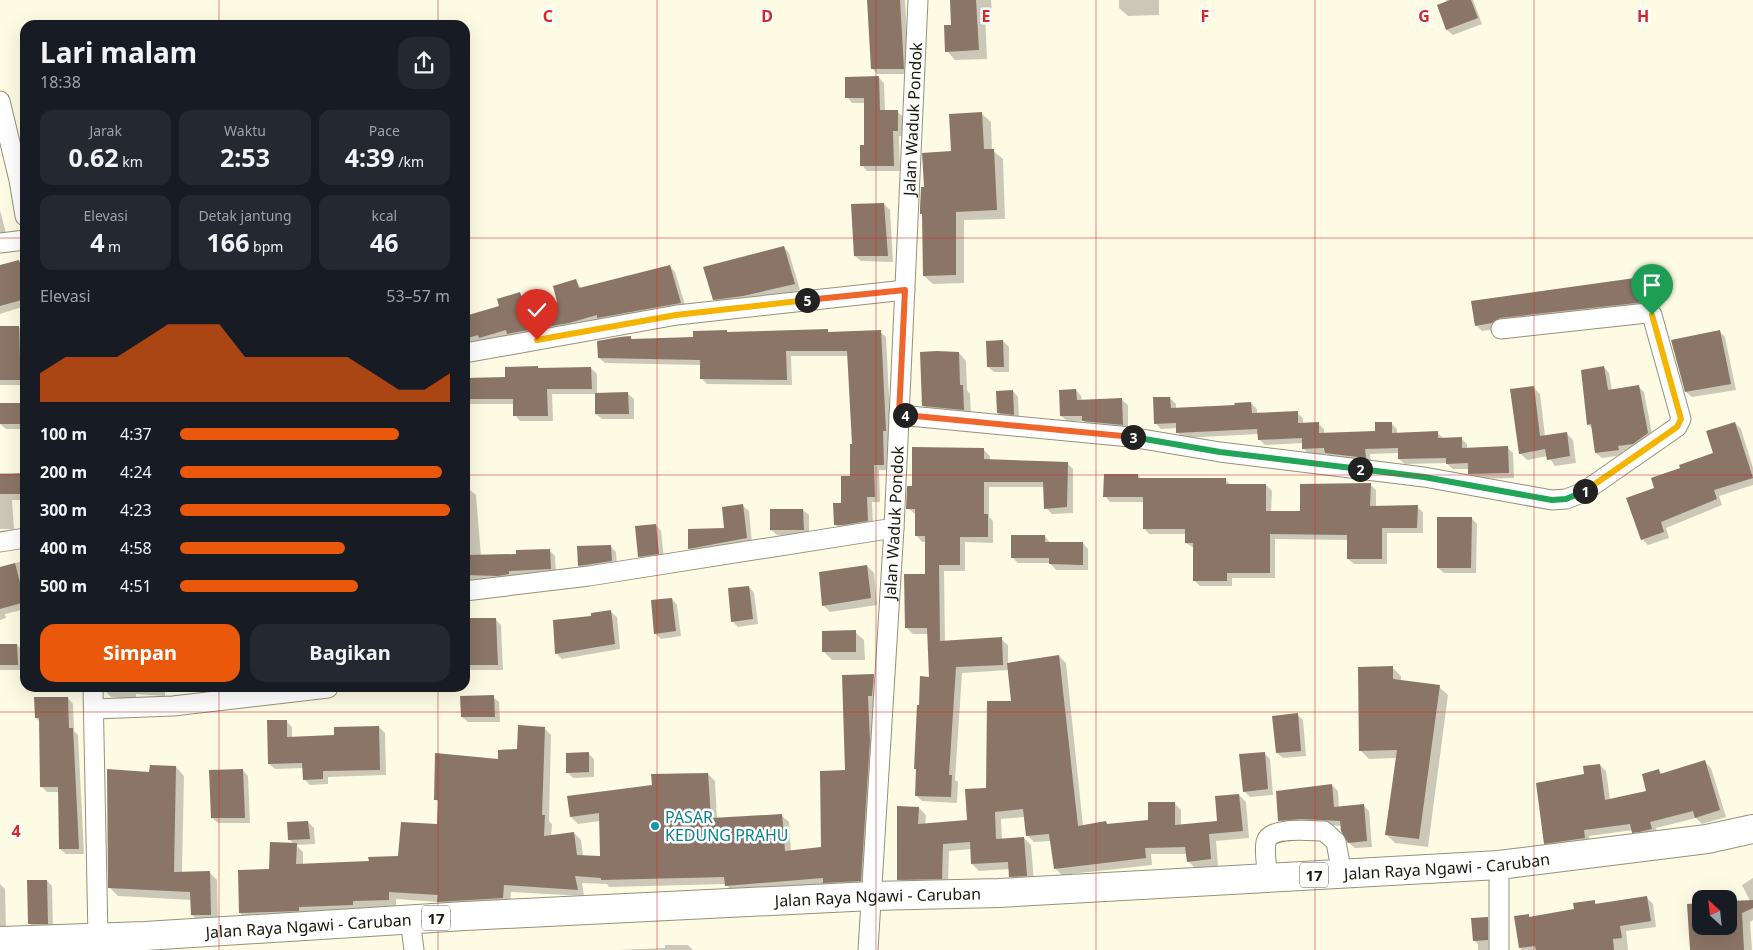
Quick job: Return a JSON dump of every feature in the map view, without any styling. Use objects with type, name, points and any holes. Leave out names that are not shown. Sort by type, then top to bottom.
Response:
[{"type":"highway","name":"Jalan Raya Ngawi - Caruban","points":[[0,941],[98,937],[145,943],[410,920],[872,896],[999,893],[1499,865],[1707,839],[1753,829]]},
{"type":"street","name":"Jalan Waduk Pondok","points":[[868,950],[894,528],[918,0]]},
{"type":"street","points":[[0,102],[20,186]]},
{"type":"street","points":[[0,244],[20,241]]},
{"type":"street","points":[[470,353],[676,315],[905,290]]},
{"type":"street","points":[[899,415],[1130,437],[1220,452],[1424,477],[1552,500],[1566,499],[1582,493],[1677,427],[1681,419],[1652,315],[1647,313],[1502,330]]},
{"type":"street","points":[[470,590],[599,575],[894,528]]},
{"type":"street","points":[[0,542],[20,539]]},
{"type":"street","points":[[93,692],[98,937]]},
{"type":"street","points":[[95,709],[173,706],[294,692]]},
{"type":"street","points":[[1268,878],[1266,842],[1277,831],[1324,831],[1336,842],[1342,874]]},
{"type":"street","points":[[1499,865],[1499,950]]},
{"type":"street","points":[[410,920],[414,950]]},
{"type":"building","points":[[867,0],[900,0],[904,69],[871,69]]},
{"type":"building","points":[[950,0],[976,0],[979,50],[945,52],[944,25],[951,25]]},
{"type":"building","points":[[1450,0],[1471,0],[1478,18],[1446,30],[1437,5]]},
{"type":"building","points":[[879,76],[880,110],[898,110],[898,131],[893,131],[894,166],[860,166],[860,145],[864,145],[864,98],[845,98],[845,77]]},
{"type":"building","points":[[982,112],[984,149],[994,149],[997,210],[956,212],[956,275],[923,276],[922,214],[920,214],[921,187],[924,187],[922,153],[951,151],[949,114]]},
{"type":"building","points":[[884,203],[888,256],[854,256],[851,204]]},
{"type":"building","points":[[784,246],[795,284],[743,296],[713,300],[703,267]]},
{"type":"building","points":[[19,260],[20,263],[20,300],[0,306],[0,265]]},
{"type":"building","points":[[670,265],[681,303],[597,318],[597,315],[569,323],[507,334],[506,330],[479,338],[478,335],[470,337],[470,315],[499,306],[497,299],[520,292],[526,312],[557,302],[553,286],[576,279],[579,288]]},
{"type":"building","points":[[1642,277],[1646,302],[1500,318],[1492,323],[1475,326],[1471,301]]},
{"type":"building","points":[[0,326],[19,326],[20,380],[0,380]]},
{"type":"building","points":[[828,329],[828,332],[881,330],[886,431],[883,431],[884,465],[874,465],[875,497],[867,497],[868,521],[843,525],[834,525],[833,503],[841,503],[841,476],[850,476],[850,444],[852,444],[847,351],[786,351],[787,380],[700,379],[700,360],[598,358],[597,341],[620,337],[631,336],[631,339],[693,337],[693,331],[727,330],[727,332]]},
{"type":"building","points":[[1720,330],[1731,384],[1685,392],[1671,340]]},
{"type":"building","points":[[1003,340],[1004,367],[987,367],[986,341]]},
{"type":"building","points":[[920,352],[959,352],[960,385],[963,385],[964,410],[922,406]]},
{"type":"building","points":[[1604,366],[1608,390],[1639,385],[1648,433],[1633,444],[1618,446],[1619,450],[1595,453],[1591,424],[1587,425],[1581,370]]},
{"type":"building","points":[[505,367],[591,367],[592,389],[547,389],[548,416],[513,416],[513,399],[470,399],[470,378],[505,377]]},
{"type":"building","points":[[1534,386],[1540,436],[1567,432],[1570,456],[1547,460],[1545,449],[1519,454],[1510,389]]},
{"type":"building","points":[[1076,389],[1077,400],[1122,398],[1123,425],[1082,421],[1082,416],[1060,416],[1059,390]]},
{"type":"building","points":[[1013,390],[1014,415],[997,413],[996,391]]},
{"type":"building","points":[[628,392],[629,414],[595,414],[595,393]]},
{"type":"building","points":[[1153,397],[1170,397],[1171,408],[1235,405],[1234,403],[1251,402],[1252,413],[1298,411],[1298,423],[1319,422],[1319,433],[1375,431],[1375,422],[1392,422],[1392,433],[1438,431],[1438,438],[1462,437],[1462,448],[1508,446],[1509,473],[1468,474],[1468,463],[1446,464],[1446,458],[1398,459],[1398,448],[1365,449],[1366,458],[1325,453],[1324,448],[1302,449],[1302,438],[1258,440],[1257,429],[1176,433],[1176,423],[1154,424]]},
{"type":"building","points":[[0,403],[20,403],[20,424],[0,424]]},
{"type":"building","points":[[1735,422],[1753,478],[1714,490],[1717,499],[1661,522],[1664,532],[1641,540],[1626,498],[1654,488],[1651,478],[1680,468],[1679,465],[1713,453],[1706,431]]},
{"type":"building","points":[[912,447],[984,448],[984,459],[1068,462],[1067,507],[1044,509],[1043,482],[984,482],[984,514],[988,514],[988,537],[960,537],[960,565],[939,565],[940,641],[1002,637],[1003,665],[956,667],[949,775],[952,775],[951,797],[915,796],[916,769],[914,769],[920,676],[929,677],[927,628],[905,628],[904,574],[925,574],[925,536],[915,536],[915,509],[906,509],[907,486],[912,486]]},
{"type":"building","points":[[20,473],[20,494],[0,494],[0,474]]},
{"type":"building","points":[[1104,474],[1138,474],[1138,478],[1226,478],[1226,484],[1266,484],[1266,511],[1300,511],[1300,484],[1371,483],[1370,506],[1418,505],[1417,528],[1382,528],[1382,559],[1347,559],[1347,535],[1270,534],[1270,573],[1227,573],[1227,581],[1193,581],[1193,543],[1185,543],[1185,529],[1143,529],[1143,497],[1103,497]]},
{"type":"building","points":[[743,504],[747,538],[688,549],[688,529],[724,528],[722,507]]},
{"type":"building","points":[[770,509],[803,509],[804,530],[770,530]]},
{"type":"building","points":[[1437,517],[1472,517],[1471,568],[1437,568]]},
{"type":"building","points":[[656,524],[659,554],[638,557],[635,526]]},
{"type":"building","points":[[1011,535],[1045,535],[1045,542],[1083,542],[1083,565],[1049,564],[1049,558],[1011,558]]},
{"type":"building","points":[[611,545],[612,561],[578,566],[577,546]]},
{"type":"building","points":[[550,549],[551,569],[509,571],[509,574],[498,576],[470,575],[470,555],[516,554],[516,550]]},
{"type":"building","points":[[15,563],[20,582],[20,603],[0,609],[0,567]]},
{"type":"building","points":[[867,565],[871,598],[822,606],[819,572]]},
{"type":"building","points":[[749,586],[753,619],[731,622],[728,588]]},
{"type":"building","points":[[672,598],[676,631],[654,634],[651,600]]},
{"type":"building","points":[[611,610],[615,644],[555,654],[553,620],[591,616],[591,613]]},
{"type":"building","points":[[470,618],[496,618],[498,665],[470,665]]},
{"type":"building","points":[[856,630],[856,652],[822,652],[822,631]]},
{"type":"building","points":[[0,644],[17,644],[18,665],[0,665]]},
{"type":"building","points":[[1059,655],[1078,826],[1106,821],[1107,824],[1148,820],[1148,802],[1175,802],[1175,825],[1217,821],[1215,796],[1239,794],[1243,831],[1209,834],[1211,859],[1187,862],[1185,847],[1145,848],[1146,858],[1054,869],[1049,834],[1026,836],[1023,809],[995,812],[996,839],[1024,837],[1027,876],[1009,877],[1008,862],[971,864],[970,842],[943,844],[942,879],[897,880],[897,806],[919,807],[918,824],[967,820],[965,789],[986,788],[987,701],[1011,701],[1007,663]]},
{"type":"building","points":[[1393,666],[1393,679],[1440,685],[1419,839],[1385,835],[1397,750],[1359,751],[1358,667]]},
{"type":"building","points":[[874,674],[872,696],[868,696],[870,741],[861,881],[823,883],[823,878],[725,886],[724,877],[601,880],[601,878],[575,876],[578,890],[504,885],[503,898],[437,902],[438,895],[389,892],[389,900],[353,901],[353,905],[299,907],[299,911],[239,913],[238,870],[269,869],[270,842],[297,843],[296,864],[369,861],[368,857],[398,856],[401,822],[437,824],[438,800],[434,800],[435,753],[498,759],[498,750],[517,749],[518,725],[545,727],[542,815],[545,815],[544,836],[574,832],[577,855],[600,856],[599,813],[570,817],[567,796],[652,785],[651,774],[708,773],[711,818],[782,814],[785,851],[821,847],[820,771],[845,770],[842,675]]},
{"type":"building","points":[[494,695],[495,717],[461,717],[460,696]]},
{"type":"building","points":[[34,697],[68,697],[69,728],[73,728],[79,849],[59,849],[58,787],[40,787],[39,718],[35,718]]},
{"type":"building","points":[[1298,713],[1301,751],[1276,753],[1272,716]]},
{"type":"building","points":[[267,720],[287,720],[287,737],[334,735],[334,727],[379,726],[380,770],[323,771],[323,779],[303,780],[302,763],[268,764]]},
{"type":"building","points":[[589,752],[589,772],[566,773],[566,753]]},
{"type":"building","points":[[1265,752],[1268,789],[1243,792],[1239,754]]},
{"type":"building","points":[[1705,760],[1720,810],[1695,818],[1693,811],[1650,822],[1652,829],[1639,832],[1632,833],[1630,824],[1584,830],[1585,838],[1544,844],[1536,783],[1584,774],[1583,766],[1600,764],[1605,800],[1646,791],[1642,774],[1659,769],[1660,774]]},
{"type":"building","points":[[150,765],[176,766],[174,872],[210,871],[211,915],[191,915],[190,892],[108,888],[107,769],[149,772]]},
{"type":"building","points":[[243,769],[245,818],[211,818],[209,770]]},
{"type":"building","points":[[1332,784],[1334,807],[1364,804],[1367,841],[1348,843],[1341,831],[1340,821],[1301,819],[1278,821],[1276,791]]},
{"type":"building","points":[[308,821],[310,839],[288,840],[287,822]]},
{"type":"building","points":[[27,880],[47,880],[48,924],[28,924]]},
{"type":"building","points":[[1647,896],[1651,921],[1620,926],[1622,938],[1613,939],[1614,950],[1536,950],[1535,946],[1519,948],[1514,916],[1529,914],[1529,917],[1574,909],[1573,903],[1595,900],[1595,904]]},
{"type":"building","points":[[1753,900],[1753,908],[1742,913],[1744,950],[1690,950],[1687,904],[1692,904],[1692,935],[1738,935],[1738,901]]},
{"type":"building","points":[[1488,917],[1488,940],[1473,941],[1471,918]]},
{"type":"place","name":"PASAR KEDUNG PRAHU","points":[[655,826]]},
{"type":"route","points":[[537,340],[676,315],[905,290],[899,415],[1130,437],[1220,452],[1424,477],[1552,500],[1566,499],[1582,493],[1677,427],[1681,419],[1655,320],[1652,315]]}]
